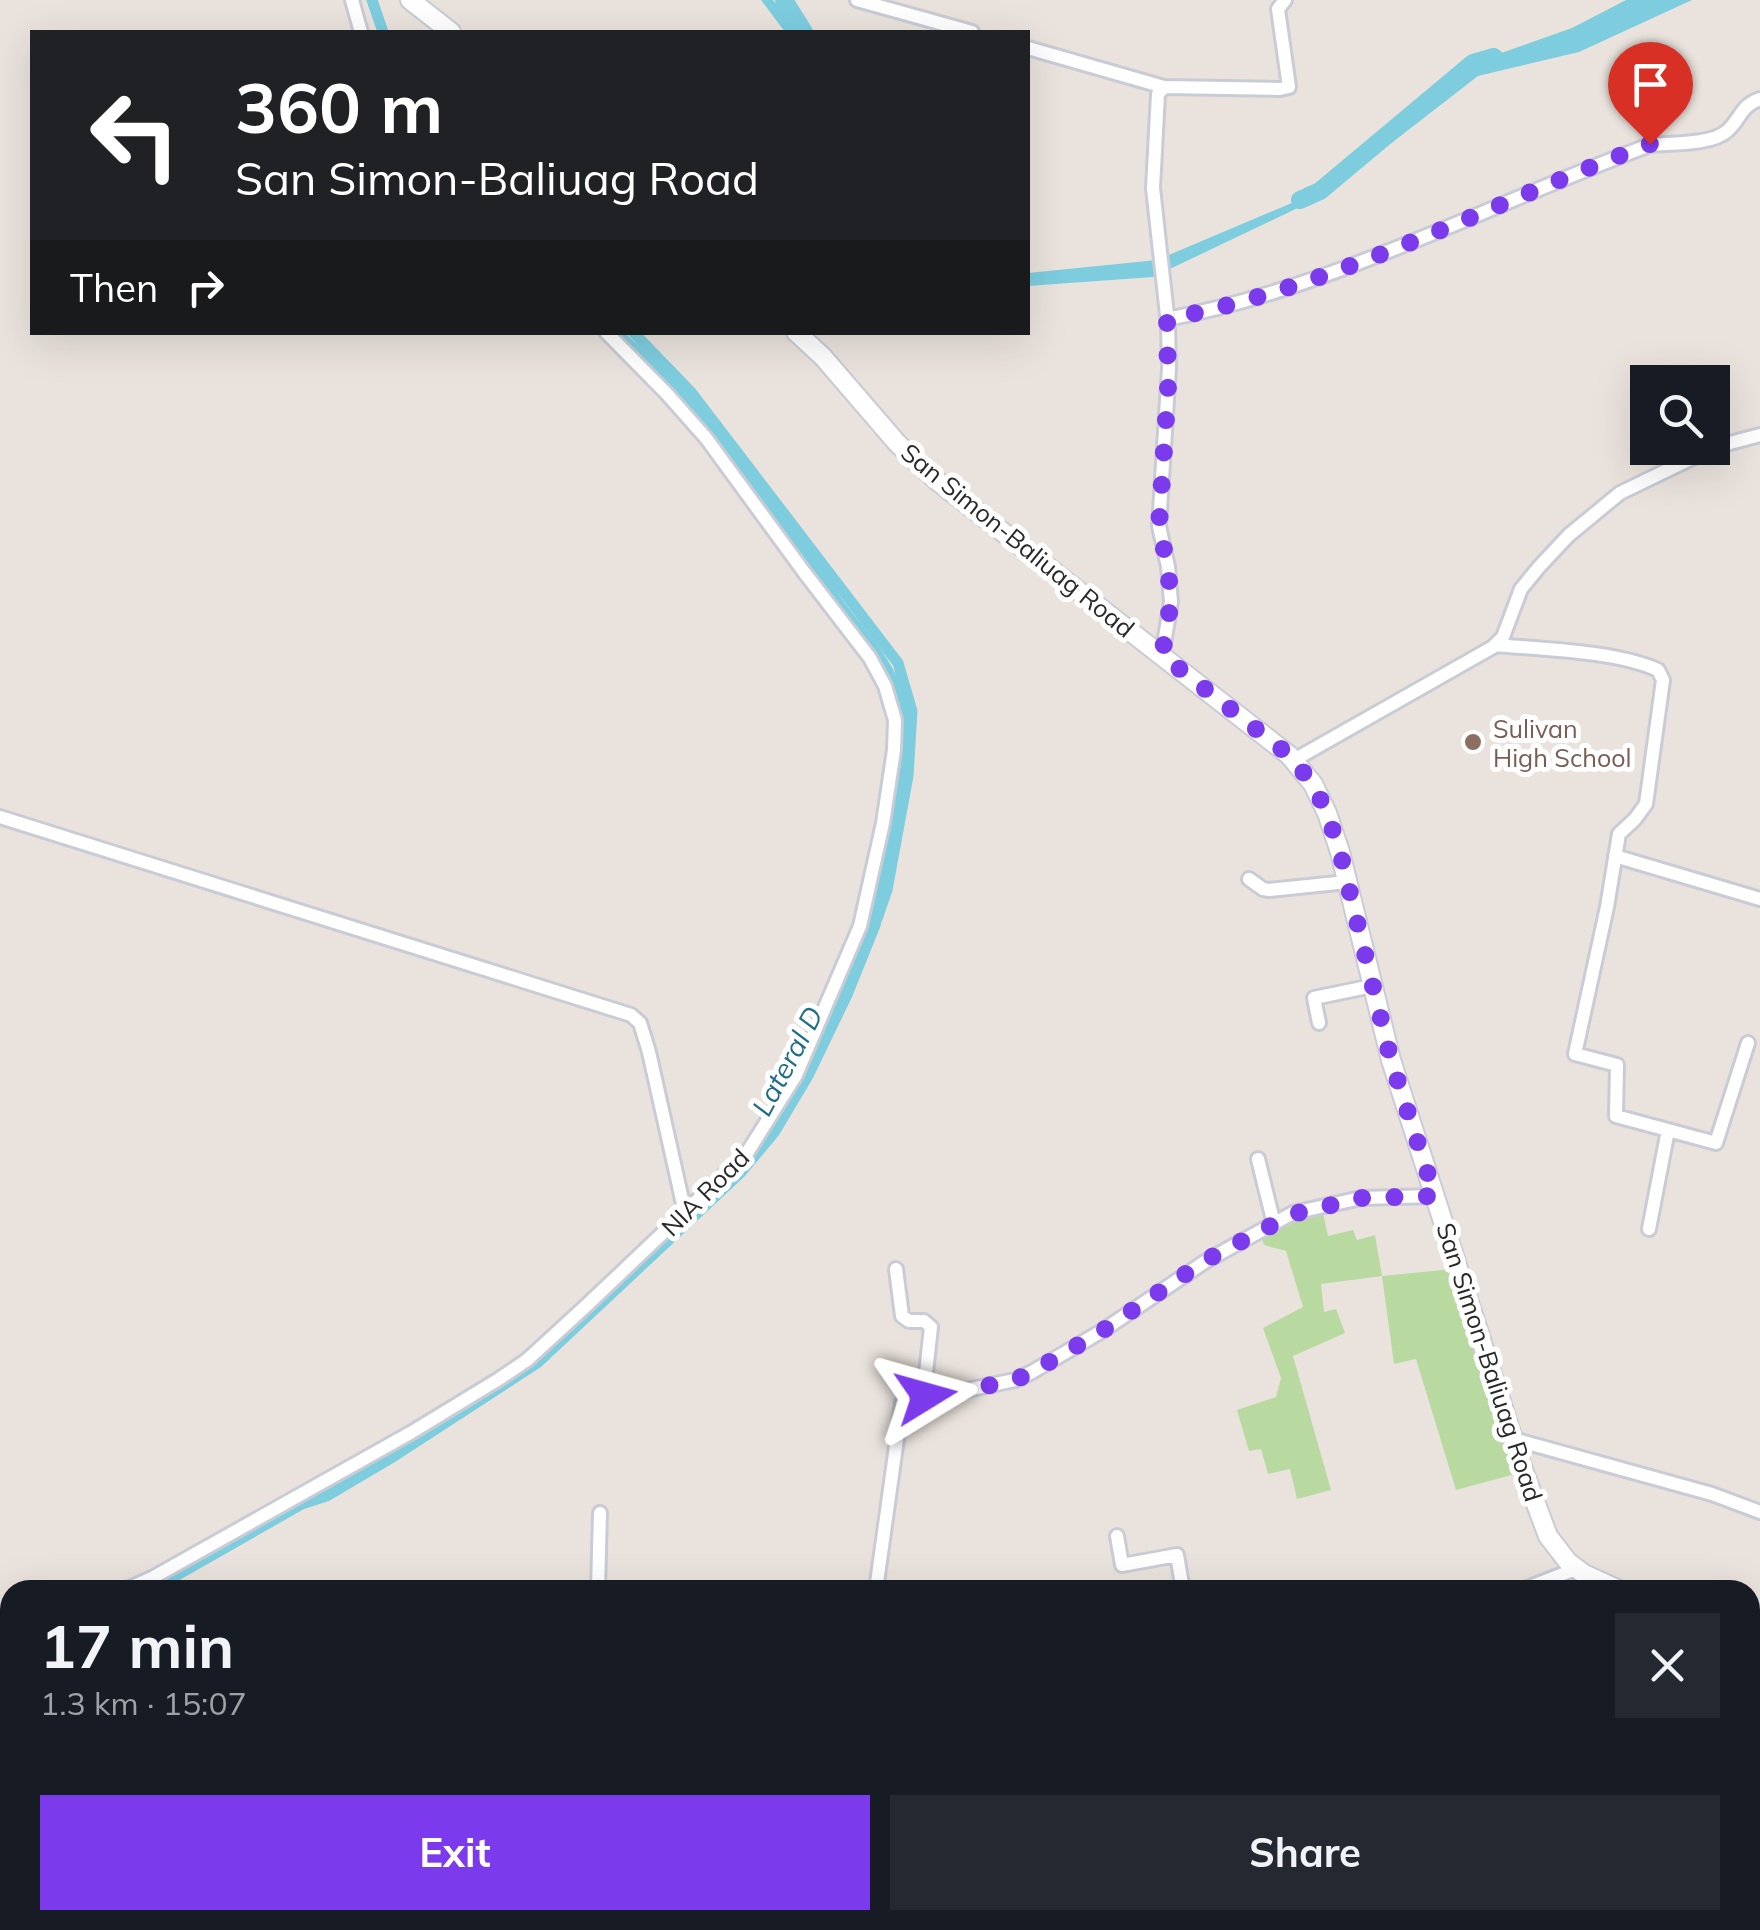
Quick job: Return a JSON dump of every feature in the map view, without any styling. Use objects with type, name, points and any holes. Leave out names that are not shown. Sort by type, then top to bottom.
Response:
[{"type":"main road","points":[[417,2],[448,30]]},
{"type":"main road","name":"San Simon-Baliuag Road","points":[[799,335],[823,357],[896,443],[936,480],[1294,760],[1313,784],[1327,813],[1347,882],[1391,1060],[1513,1439],[1548,1536],[1576,1569],[1599,1580]]},
{"type":"street","points":[[352,0],[360,30]]},
{"type":"street","points":[[858,0],[965,30]]},
{"type":"street","points":[[1030,49],[1164,87],[1280,89],[1288,87],[1278,9],[1285,0]]},
{"type":"street","points":[[1162,655],[1171,602],[1159,526],[1168,389],[1167,319],[1153,188],[1158,94],[1164,87]]},
{"type":"street","points":[[1167,319],[1222,308],[1313,278],[1650,144],[1718,137],[1729,130],[1744,108],[1760,98]]},
{"type":"street","name":"NIA Road","points":[[148,1580],[412,1432],[513,1370],[685,1213],[747,1153],[796,1075],[865,908],[892,772],[895,720],[886,686],[870,658],[692,420],[609,335]]},
{"type":"street","points":[[1294,760],[1495,645],[1503,637],[1521,589],[1539,567],[1620,493],[1715,447],[1760,435]]},
{"type":"street","points":[[1495,645],[1632,661],[1662,674],[1646,804],[1619,834],[1576,1054],[1618,1064],[1616,1116],[1716,1143],[1748,1043]]},
{"type":"street","points":[[0,817],[631,1015],[640,1023],[649,1052],[685,1213]]},
{"type":"street","points":[[1615,856],[1760,899]]},
{"type":"street","points":[[1248,879],[1269,890],[1347,882]]},
{"type":"street","points":[[1319,1023],[1314,998],[1372,986]]},
{"type":"street","points":[[1648,1229],[1668,1130]]},
{"type":"street","points":[[1258,1159],[1274,1224]]},
{"type":"street","points":[[896,1269],[902,1316],[909,1321],[924,1321],[931,1327],[924,1392],[933,1397],[1015,1380],[1032,1372],[1102,1331],[1206,1260],[1293,1214],[1352,1200],[1435,1196]]},
{"type":"street","points":[[877,1580],[902,1403]]},
{"type":"street","points":[[1513,1439],[1712,1494],[1760,1512]]},
{"type":"street","points":[[598,1580],[600,1513]]},
{"type":"street","points":[[1118,1536],[1122,1564],[1176,1556],[1181,1580]]},
{"type":"street","points":[[1561,1580],[1576,1569]]},
{"type":"green space","points":[[1322,1209],[1328,1236],[1353,1230],[1357,1240],[1375,1235],[1382,1276],[1321,1284],[1324,1312],[1336,1309],[1345,1333],[1293,1356],[1331,1490],[1297,1499],[1290,1469],[1268,1474],[1261,1449],[1249,1451],[1237,1410],[1276,1397],[1281,1378],[1263,1328],[1303,1307],[1286,1251],[1264,1245],[1261,1235],[1295,1216]]},
{"type":"green space","points":[[1453,1269],[1515,1474],[1456,1490],[1416,1359],[1394,1364],[1382,1276]]},
{"type":"water","points":[[761,0],[773,0],[797,30],[784,30]]},
{"type":"water","points":[[1626,0],[1692,0],[1579,52],[1478,76],[1323,196],[1153,277],[1030,286],[1030,273],[1157,260],[1320,191],[1473,63],[1572,28]]},
{"type":"water","name":"Lateral D","points":[[613,335],[627,335],[712,423],[879,647],[896,675],[907,708],[908,754],[881,925],[813,1078],[779,1135],[745,1176],[541,1367],[329,1501],[304,1509],[180,1580],[152,1580],[508,1377],[750,1154],[863,927],[896,704],[799,559]]},
{"type":"waterway","name":"Lateral D","points":[[372,0],[382,30]]},
{"type":"waterway","points":[[784,0],[803,30]]},
{"type":"waterway","points":[[1300,200],[1320,191],[1473,63],[1494,57]]},
{"type":"waterway","name":"Lateral D","points":[[636,335],[691,392],[898,663],[912,711],[908,776],[887,890],[877,919]]},
{"type":"place","name":"Sulivan High School","points":[[1473,742]]},
{"type":"route","points":[[926,1396],[1015,1380],[1032,1372],[1102,1331],[1206,1260],[1293,1214],[1361,1198],[1435,1196],[1391,1060],[1340,852],[1313,784],[1289,755],[1162,655],[1171,602],[1159,526],[1169,368],[1167,319],[1257,298],[1369,258],[1650,144]]}]
